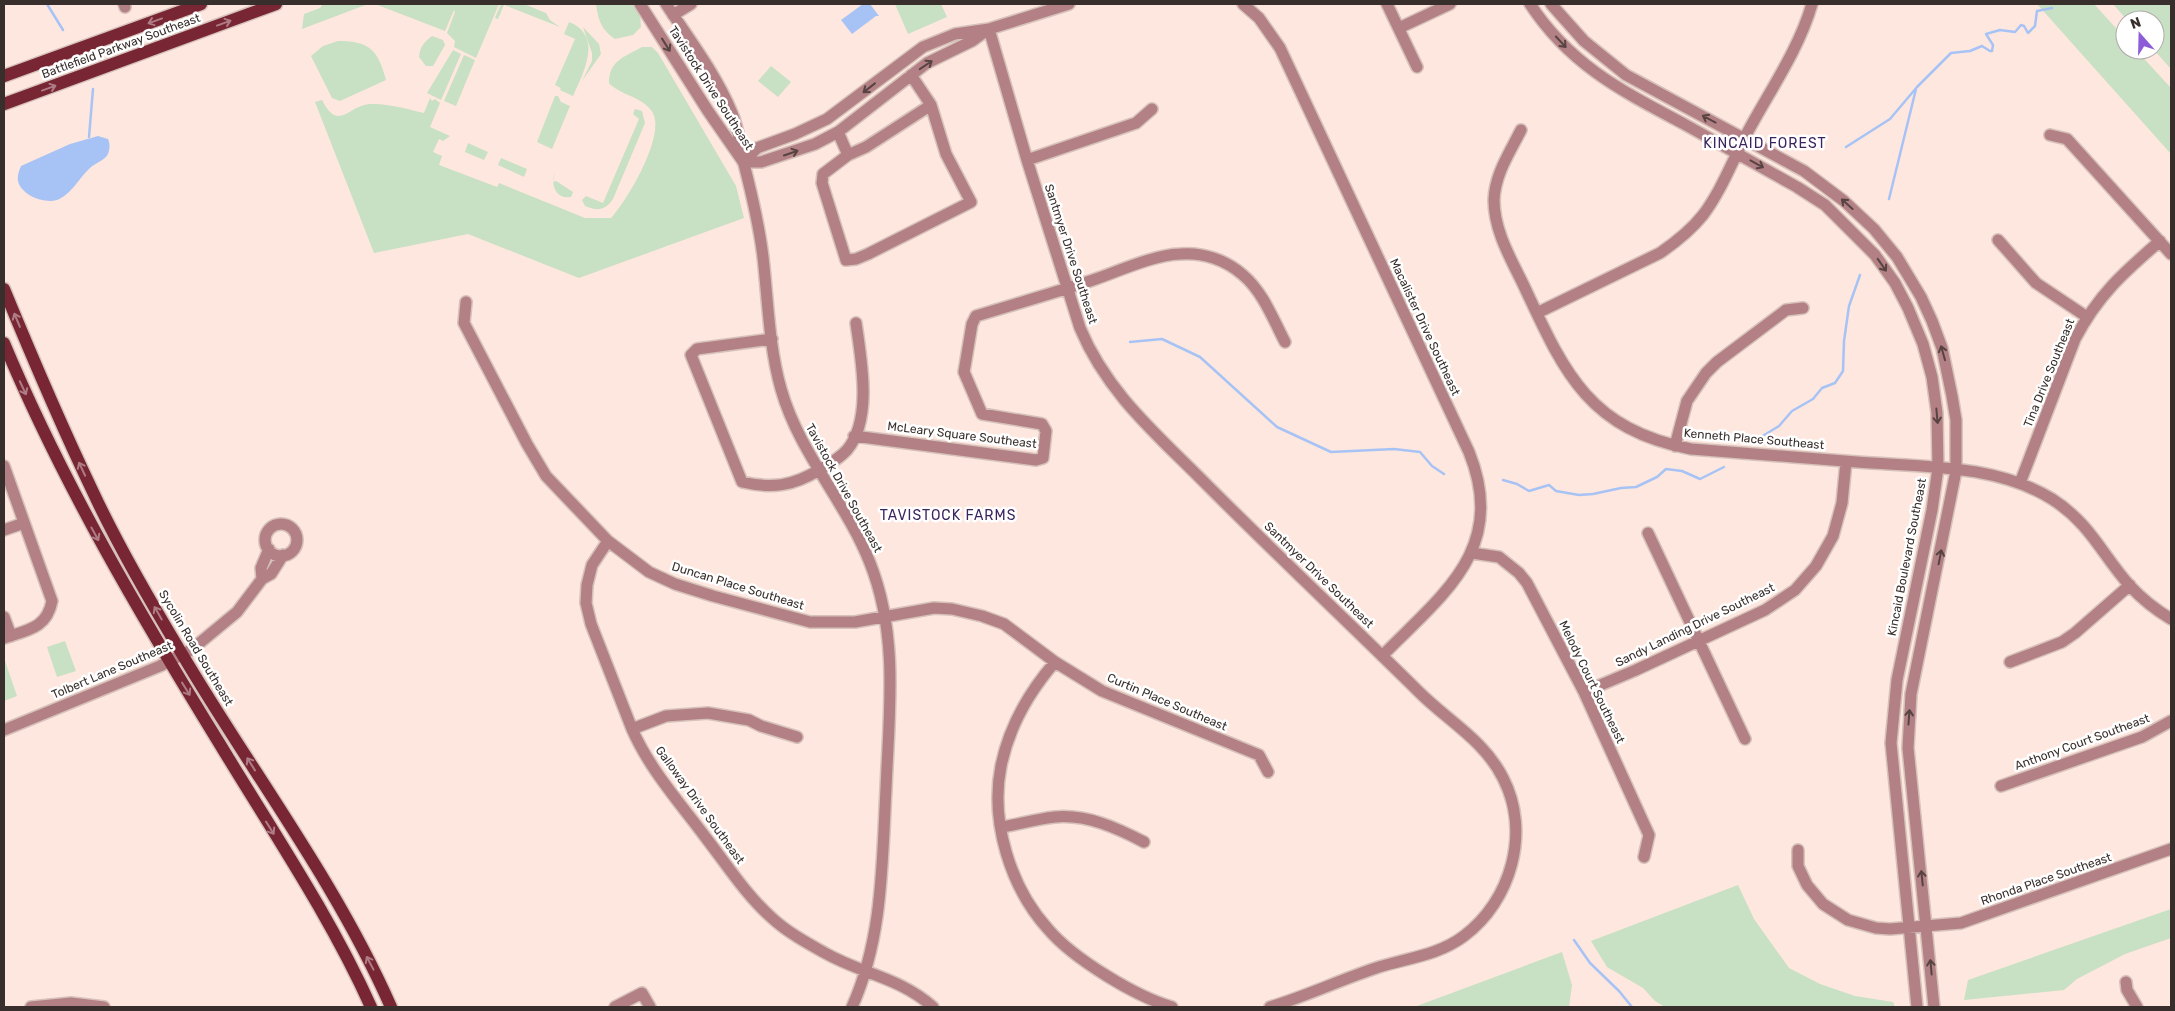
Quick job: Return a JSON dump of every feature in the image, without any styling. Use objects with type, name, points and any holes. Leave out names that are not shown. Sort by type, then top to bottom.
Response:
[{"type":"main road","name":"Battlefield Parkway Southeast","points":[[4,76],[201,4]]},
{"type":"main road","name":"Battlefield Parkway Southeast","points":[[4,104],[270,5]]},
{"type":"main road","name":"Sycolin Road Southeast","points":[[4,289],[93,493],[128,561],[182,655],[315,866],[350,926],[391,1007]]},
{"type":"main road","points":[[4,343],[78,503],[169,662],[326,919],[371,1007]]},
{"type":"street","name":"Tavistock Drive Southeast","points":[[640,4],[708,112],[744,162]]},
{"type":"street","name":"Tavistock Drive Southeast","points":[[666,4],[713,77],[732,112],[739,132],[757,215],[772,339],[780,387],[799,437],[860,540],[876,580],[885,618],[890,650],[891,678],[878,917],[866,971],[852,1007]]},
{"type":"street","points":[[673,15],[691,4]]},
{"type":"street","points":[[744,162],[757,148],[795,134],[827,119],[923,47],[955,34],[989,29],[1069,4]]},
{"type":"street","name":"Macalister Drive Southeast","points":[[1243,4],[1259,18],[1280,48],[1469,452],[1477,479],[1480,498],[1479,530],[1472,553],[1454,581],[1382,656]]},
{"type":"street","points":[[1388,4],[1417,66]]},
{"type":"street","name":"Kincaid Boulevard Southeast","points":[[1530,4],[1560,42],[1584,65],[1613,86],[1797,187],[1825,205],[1875,255],[1895,283],[1923,344],[1932,376],[1937,413],[1938,468],[1932,510],[1897,680],[1891,743],[1917,1007]]},
{"type":"street","points":[[1551,4],[1584,41],[1618,69],[1804,171],[1844,200],[1879,235],[1897,257],[1911,279],[1932,320],[1948,371],[1956,420],[1956,471],[1935,583],[1911,694],[1908,721],[1910,773],[1934,1007]]},
{"type":"street","points":[[1537,313],[1644,263],[1676,242],[1696,222],[1713,200],[1798,43],[1812,4]]},
{"type":"street","points":[[1399,28],[1447,5]]},
{"type":"street","points":[[744,162],[761,162],[815,144],[838,132],[911,75],[941,55],[972,41],[989,29]]},
{"type":"street","name":"Santmyer Drive Southeast","points":[[989,29],[1067,289],[1088,349],[1103,374],[1121,397],[1236,514],[1424,698],[1471,735],[1494,762],[1508,787],[1514,815],[1515,847],[1511,870],[1502,891],[1489,912],[1471,931],[1452,944],[1432,953],[1380,967],[1270,1007]]},
{"type":"street","points":[[911,75],[931,105],[946,154],[971,202],[868,254],[856,259],[846,260],[821,179],[826,170],[848,155],[866,148],[931,105]]},
{"type":"street","points":[[1027,160],[1136,123],[1152,109]]},
{"type":"street","name":"Kenneth Place Southeast","points":[[1521,130],[1496,179],[1495,213],[1501,237],[1564,368],[1591,400],[1623,425],[1641,434],[1675,446],[1691,449],[1938,468],[1986,474],[2020,483],[2053,500],[2079,520],[2097,540],[2130,586],[2171,619]]},
{"type":"street","points":[[838,132],[848,155]]},
{"type":"street","points":[[2050,136],[2067,139],[2171,254]]},
{"type":"street","points":[[1998,240],[2036,283],[2087,317]]},
{"type":"street","name":"Tina Drive Southeast","points":[[2020,483],[2075,339],[2087,317],[2110,286],[2160,241]]},
{"type":"street","points":[[1067,289],[1166,255],[1208,256],[1234,268],[1254,285],[1285,342]]},
{"type":"street","name":"McLeary Square Southeast","points":[[854,436],[1036,460],[1043,458],[1046,431],[1042,424],[982,414],[964,372],[972,324],[976,316],[1067,289]]},
{"type":"street","name":"Duncan Place Southeast","points":[[466,302],[464,323],[527,444],[546,476],[608,541],[649,572],[675,584],[810,622],[840,624],[885,618]]},
{"type":"street","points":[[1675,446],[1687,401],[1717,362],[1786,310],[1803,308]]},
{"type":"street","points":[[772,339],[697,349],[691,355],[742,482],[756,485],[788,485],[806,478],[837,459],[848,449],[862,411],[861,365],[856,323]]},
{"type":"street","name":"Sandy Landing Drive Southeast","points":[[1584,692],[1699,641],[1780,601],[1807,578],[1825,552],[1836,528],[1842,503],[1846,462]]},
{"type":"street","points":[[4,466],[52,601],[50,613],[44,622],[7,637],[4,616]]},
{"type":"street","points":[[4,530],[24,523]]},
{"type":"street","points":[[280,524],[288,525],[295,532],[297,542],[291,552],[283,555],[273,553],[265,539],[270,529],[280,524]]},
{"type":"street","points":[[1648,533],[1745,739]]},
{"type":"street","name":"Galloway Drive Southeast","points":[[608,541],[592,565],[587,585],[586,603],[591,624],[632,728],[654,770],[744,889],[771,918],[828,955],[889,979],[911,990],[933,1007]]},
{"type":"street","name":"Tolbert Lane Southeast","points":[[262,579],[261,568],[269,549]]},
{"type":"street","name":"Melody Court Southeast","points":[[1472,553],[1499,557],[1519,573],[1527,583],[1584,692],[1649,835],[1644,857]]},
{"type":"street","name":"Tolbert Lane Southeast","points":[[4,730],[182,655],[209,637],[228,621],[248,600],[262,579],[271,574],[283,555]]},
{"type":"street","points":[[2010,662],[2062,642],[2130,586]]},
{"type":"street","name":"Curtin Place Southeast","points":[[885,618],[934,608],[971,613],[1004,624],[1055,662],[1102,691],[1259,755],[1268,772]]},
{"type":"street","points":[[1055,662],[1036,684],[1022,708],[1001,766],[998,801],[1006,852],[1016,880],[1031,907],[1048,930],[1068,949],[1112,979],[1154,1001],[1172,1007]]},
{"type":"street","points":[[632,728],[666,716],[708,713],[749,720],[761,726],[797,737]]},
{"type":"street","name":"Anthony Court Southeast","points":[[2001,786],[2142,737],[2171,721]]},
{"type":"street","points":[[1002,827],[1056,817],[1073,817],[1109,825],[1144,842]]},
{"type":"street","name":"Rhonda Place Southeast","points":[[1798,850],[1798,866],[1807,885],[1823,904],[1835,913],[1861,925],[1876,928],[1910,928],[1972,920],[2171,849]]},
{"type":"street","points":[[2126,982],[2127,990],[2137,1007]]},
{"type":"street","points":[[615,1007],[642,993],[650,1007]]},
{"type":"street","points":[[31,1007],[71,1003],[104,1007]]},
{"type":"green space","points":[[323,4],[368,4],[302,29],[304,14],[320,8]]},
{"type":"green space","points":[[375,4],[499,4],[476,58],[454,47],[455,41],[447,33],[455,12],[454,10],[445,31]]},
{"type":"green space","points":[[501,4],[524,4],[546,13],[550,20],[560,27],[504,5],[498,19],[495,18]]},
{"type":"green space","points":[[596,4],[632,4],[640,15],[641,27],[633,35],[615,39],[606,32],[601,24]]},
{"type":"green space","points":[[895,4],[941,4],[947,17],[908,34]]},
{"type":"green space","points":[[2037,4],[2094,4],[2115,27],[2115,60],[2145,60],[2171,88],[2171,154]]},
{"type":"green space","points":[[2113,4],[2171,4],[2171,69],[2163,60],[2165,60],[2165,10],[2118,10]]},
{"type":"green space","points":[[569,22],[580,28],[586,36],[588,46],[588,56],[582,77],[573,96],[560,90],[561,88],[555,85],[575,39],[564,34]]},
{"type":"green space","points":[[583,27],[599,44],[601,54],[582,81],[592,61],[592,53]]},
{"type":"green space","points":[[432,36],[443,40],[445,45],[433,66],[426,66],[419,57],[420,50]]},
{"type":"green space","points":[[338,41],[358,43],[371,49],[380,61],[386,80],[340,101],[332,98],[311,56],[323,46]]},
{"type":"green space","points":[[642,47],[652,47],[658,53],[736,186],[744,218],[579,278],[468,234],[374,253],[315,102],[322,100],[328,110],[334,115],[339,116],[362,105],[370,104],[390,105],[424,113],[430,98],[432,101],[435,99],[440,103],[430,127],[450,136],[443,141],[439,139],[433,152],[442,156],[439,165],[497,187],[499,183],[585,218],[611,218],[627,197],[644,166],[655,133],[655,120],[651,110],[646,105],[609,83],[615,64]]},
{"type":"green space","points":[[453,50],[461,54],[441,100],[427,93]]},
{"type":"green space","points":[[464,55],[475,60],[456,106],[444,101]]},
{"type":"green space","points":[[771,66],[791,82],[778,97],[758,81]]},
{"type":"green space","points":[[555,96],[558,96],[561,102],[570,106],[552,149],[537,142]]},
{"type":"green space","points":[[635,109],[642,111],[645,123],[613,199],[607,206],[600,209],[585,206],[582,200],[586,196],[603,203],[639,119],[633,114]]},
{"type":"green space","points":[[468,143],[488,152],[484,160],[465,152]]},
{"type":"green space","points":[[501,158],[527,169],[524,177],[498,165]]},
{"type":"green space","points":[[556,181],[573,192],[571,197],[558,194],[553,182]]},
{"type":"green space","points":[[65,641],[76,671],[57,677],[47,647]]},
{"type":"green space","points":[[4,658],[17,696],[4,701]]},
{"type":"green space","points":[[1738,885],[1754,919],[1789,968],[1820,984],[1855,996],[1893,1002],[1895,1007],[1665,1007],[1655,1001],[1643,988],[1607,967],[1591,941]]},
{"type":"green space","points":[[2171,909],[2171,938],[2125,954],[2077,979],[2064,990],[1964,1000],[1968,980]]},
{"type":"green space","points":[[1562,952],[1572,985],[1569,1007],[1414,1007]]},
{"type":"water","points":[[863,4],[870,4],[879,16],[876,16],[852,34],[841,20]]},
{"type":"water","points":[[98,136],[108,139],[110,146],[108,154],[90,168],[62,198],[46,201],[28,194],[20,186],[18,177],[21,166],[70,144]]},
{"type":"waterway","points":[[47,4],[63,30]]},
{"type":"waterway","points":[[1846,147],[1890,119],[1917,87],[1951,53],[1970,51],[1982,46],[1992,51],[1993,45],[1986,34],[2000,30],[2015,32],[2021,25],[2024,26],[2028,33],[2035,26],[2037,11],[2052,8]]},
{"type":"waterway","points":[[89,137],[93,89]]},
{"type":"waterway","points":[[1889,199],[1916,89]]},
{"type":"waterway","points":[[1761,437],[1779,426],[1792,411],[1813,399],[1822,388],[1835,383],[1843,371],[1844,341],[1849,306],[1860,275]]},
{"type":"waterway","points":[[1130,342],[1162,339],[1200,357],[1277,427],[1331,452],[1394,449],[1420,452],[1432,466],[1444,474]]},
{"type":"waterway","points":[[1503,480],[1517,484],[1529,491],[1549,485],[1556,491],[1579,495],[1636,487],[1657,477],[1666,469],[1682,471],[1700,479],[1724,467]]},
{"type":"waterway","points":[[1574,940],[1590,963],[1619,991],[1632,1007]]},
{"type":"district","name":"KINCAID FOREST","points":[[1765,143]]},
{"type":"district","name":"TAVISTOCK FARMS","points":[[948,515]]}]
